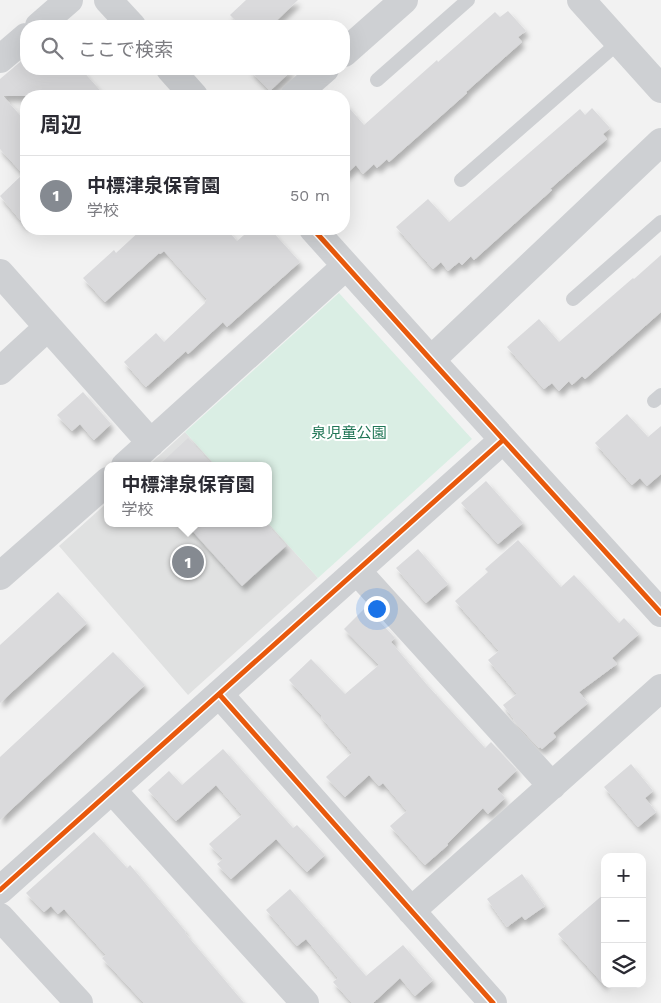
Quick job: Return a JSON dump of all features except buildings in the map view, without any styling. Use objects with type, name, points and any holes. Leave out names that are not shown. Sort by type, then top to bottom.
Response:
[{"type":"street","points":[[46,20],[69,0]]},
{"type":"street","points":[[108,0],[126,20]]},
{"type":"street","points":[[350,48],[404,0]]},
{"type":"street","points":[[581,0],[661,89]]},
{"type":"street","points":[[0,59],[20,42]]},
{"type":"street","points":[[175,75],[189,90]]},
{"type":"street","points":[[301,90],[318,75]]},
{"type":"street","points":[[431,360],[661,142]]},
{"type":"street","points":[[318,235],[661,612]]},
{"type":"street","points":[[130,462],[346,266]]},
{"type":"street","points":[[0,273],[151,443]]},
{"type":"street","points":[[0,371],[48,327]]},
{"type":"street","points":[[0,890],[503,440]]},
{"type":"street","points":[[0,576],[104,485]]},
{"type":"street","points":[[357,571],[552,786]]},
{"type":"street","points":[[412,911],[661,688]]},
{"type":"street","points":[[219,694],[493,1003]]},
{"type":"street","points":[[112,790],[305,1003]]},
{"type":"street","points":[[0,917],[79,1003]]},
{"type":"lane","points":[[377,80],[468,0]]},
{"type":"lane","points":[[461,180],[619,42]]},
{"type":"lane","points":[[573,299],[661,222]]},
{"type":"shaded area","points":[[185,432],[212,462],[152,462]]},
{"type":"shaded area","points":[[104,506],[104,527],[272,527],[318,578],[188,695],[59,546]]},
{"type":"green space","name":"泉児童公園","points":[[339,293],[472,439],[318,578],[272,527],[272,462],[212,462],[185,432]]},
{"type":"cycle path","points":[[318,235],[661,613]]},
{"type":"cycle path","points":[[0,890],[503,440]]},
{"type":"cycle path","points":[[219,694],[493,1003]]},
{"type":"place","name":"中標津泉保育園","points":[[188,562]]}]
